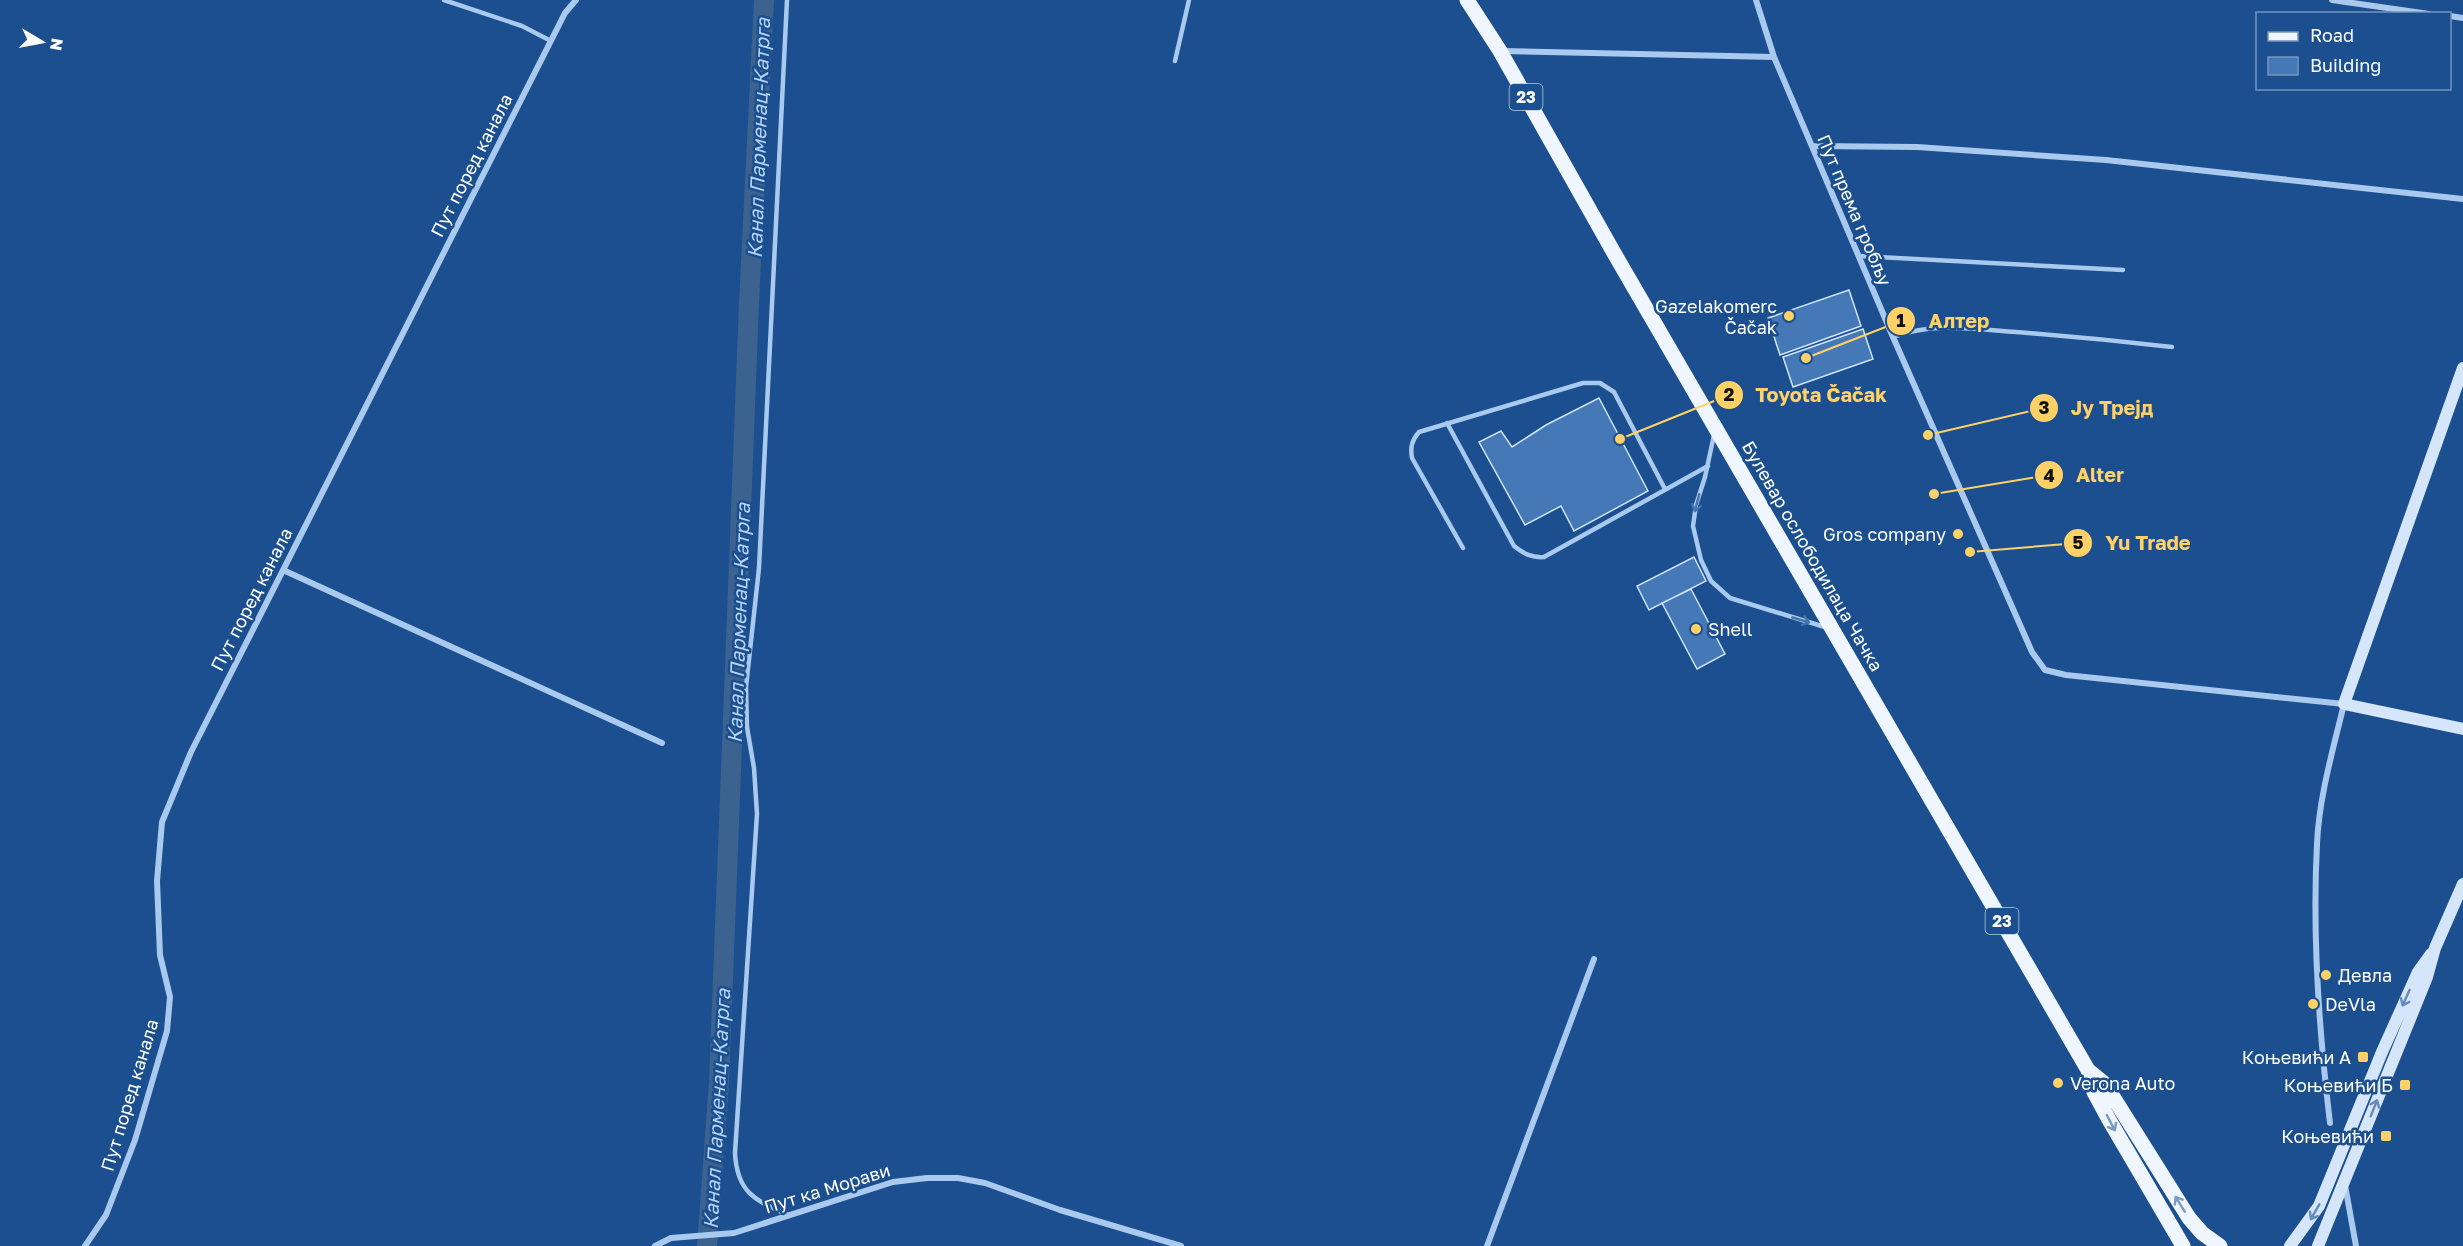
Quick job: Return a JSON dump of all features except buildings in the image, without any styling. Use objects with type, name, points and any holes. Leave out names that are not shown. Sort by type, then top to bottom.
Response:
[{"type":"main road","name":"Булевар ослободилаца Чачка","points":[[1467,0],[1500,51],[1614,253],[2088,1070],[2094,1092],[2108,1118],[2183,1246]]},
{"type":"main road","points":[[2463,368],[2344,705],[2463,729]]},
{"type":"main road","points":[[2318,1246],[2427,977],[2435,948],[2463,884]]},
{"type":"main road","points":[[2290,1246],[2314,1215],[2418,972],[2435,948]]},
{"type":"main road","name":"Булевар ослободилаца Чачка","points":[[2088,1070],[2105,1084],[2197,1229],[2220,1246]]},
{"type":"street","name":"Пут поред канала","points":[[85,1246],[106,1215],[135,1140],[167,1031],[170,997],[160,955],[157,881],[162,822],[191,752],[565,13],[576,0]]},
{"type":"street","name":"Пут према гробљу","points":[[1756,0],[1774,57],[1893,337],[2032,652],[2045,670],[2066,675],[2344,705]]},
{"type":"street","points":[[2332,0],[2415,12]]},
{"type":"street","points":[[1500,51],[1774,57]]},
{"type":"street","points":[[1813,146],[1917,147],[2106,160],[2463,199]]},
{"type":"street","points":[[283,570],[662,743]]},
{"type":"street","points":[[2330,1123],[2317,958],[2317,842],[2328,768],[2344,705]]},
{"type":"street","points":[[1487,1246],[1594,959]]},
{"type":"street","name":"Пут ка Морави","points":[[655,1246],[671,1238],[689,1235],[719,1235],[742,1230],[894,1182],[927,1178],[958,1178],[1001,1187],[1060,1210],[1180,1246]]},
{"type":"street","points":[[2344,1182],[2356,1246]]},
{"type":"lane","points":[[444,0],[522,26],[551,41]]},
{"type":"lane","points":[[788,0],[761,546],[746,687],[747,727],[754,768],[757,814],[735,1153],[738,1176],[749,1194],[788,1215]]},
{"type":"lane","points":[[1175,61],[1188,0]]},
{"type":"lane","points":[[1859,256],[2123,270]]},
{"type":"lane","points":[[1893,337],[1917,329],[1942,327],[2085,337],[2172,347]]},
{"type":"lane","points":[[1463,548],[1412,458],[1414,438],[1419,432],[1583,383],[1600,383],[1614,392],[1665,489]]},
{"type":"lane","points":[[1448,423],[1514,546],[1530,556],[1544,557],[1708,466]]},
{"type":"lane","points":[[1715,425],[1708,466],[1695,505],[1693,526],[1701,560],[1712,581],[1730,598],[1833,630]]},
{"type":"waterway","name":"Канал Парменац-Катрга","points":[[707,1246],[719,1082],[749,303],[764,0]]},
{"type":"place","name":"Gazelakomerc Čačak","points":[[1789,316]]},
{"type":"place","name":"Алтер","points":[[1806,358]]},
{"type":"place","name":"Ју Трејд","points":[[1928,435]]},
{"type":"place","name":"Toyota Čačak","points":[[1620,439]]},
{"type":"place","name":"Alter","points":[[1934,494]]},
{"type":"place","name":"Gros company","points":[[1958,534]]},
{"type":"place","name":"Yu Trade","points":[[1970,552]]},
{"type":"place","name":"Shell","points":[[1696,629]]},
{"type":"place","name":"Девла","points":[[2326,975]]},
{"type":"place","name":"DeVla","points":[[2313,1004]]},
{"type":"place","name":"Коњевићи А","points":[[2363,1057]]},
{"type":"place","name":"Verona Auto","points":[[2058,1083]]},
{"type":"place","name":"Коњевићи Б","points":[[2405,1085]]},
{"type":"place","name":"Коњевићи","points":[[2386,1136]]}]
